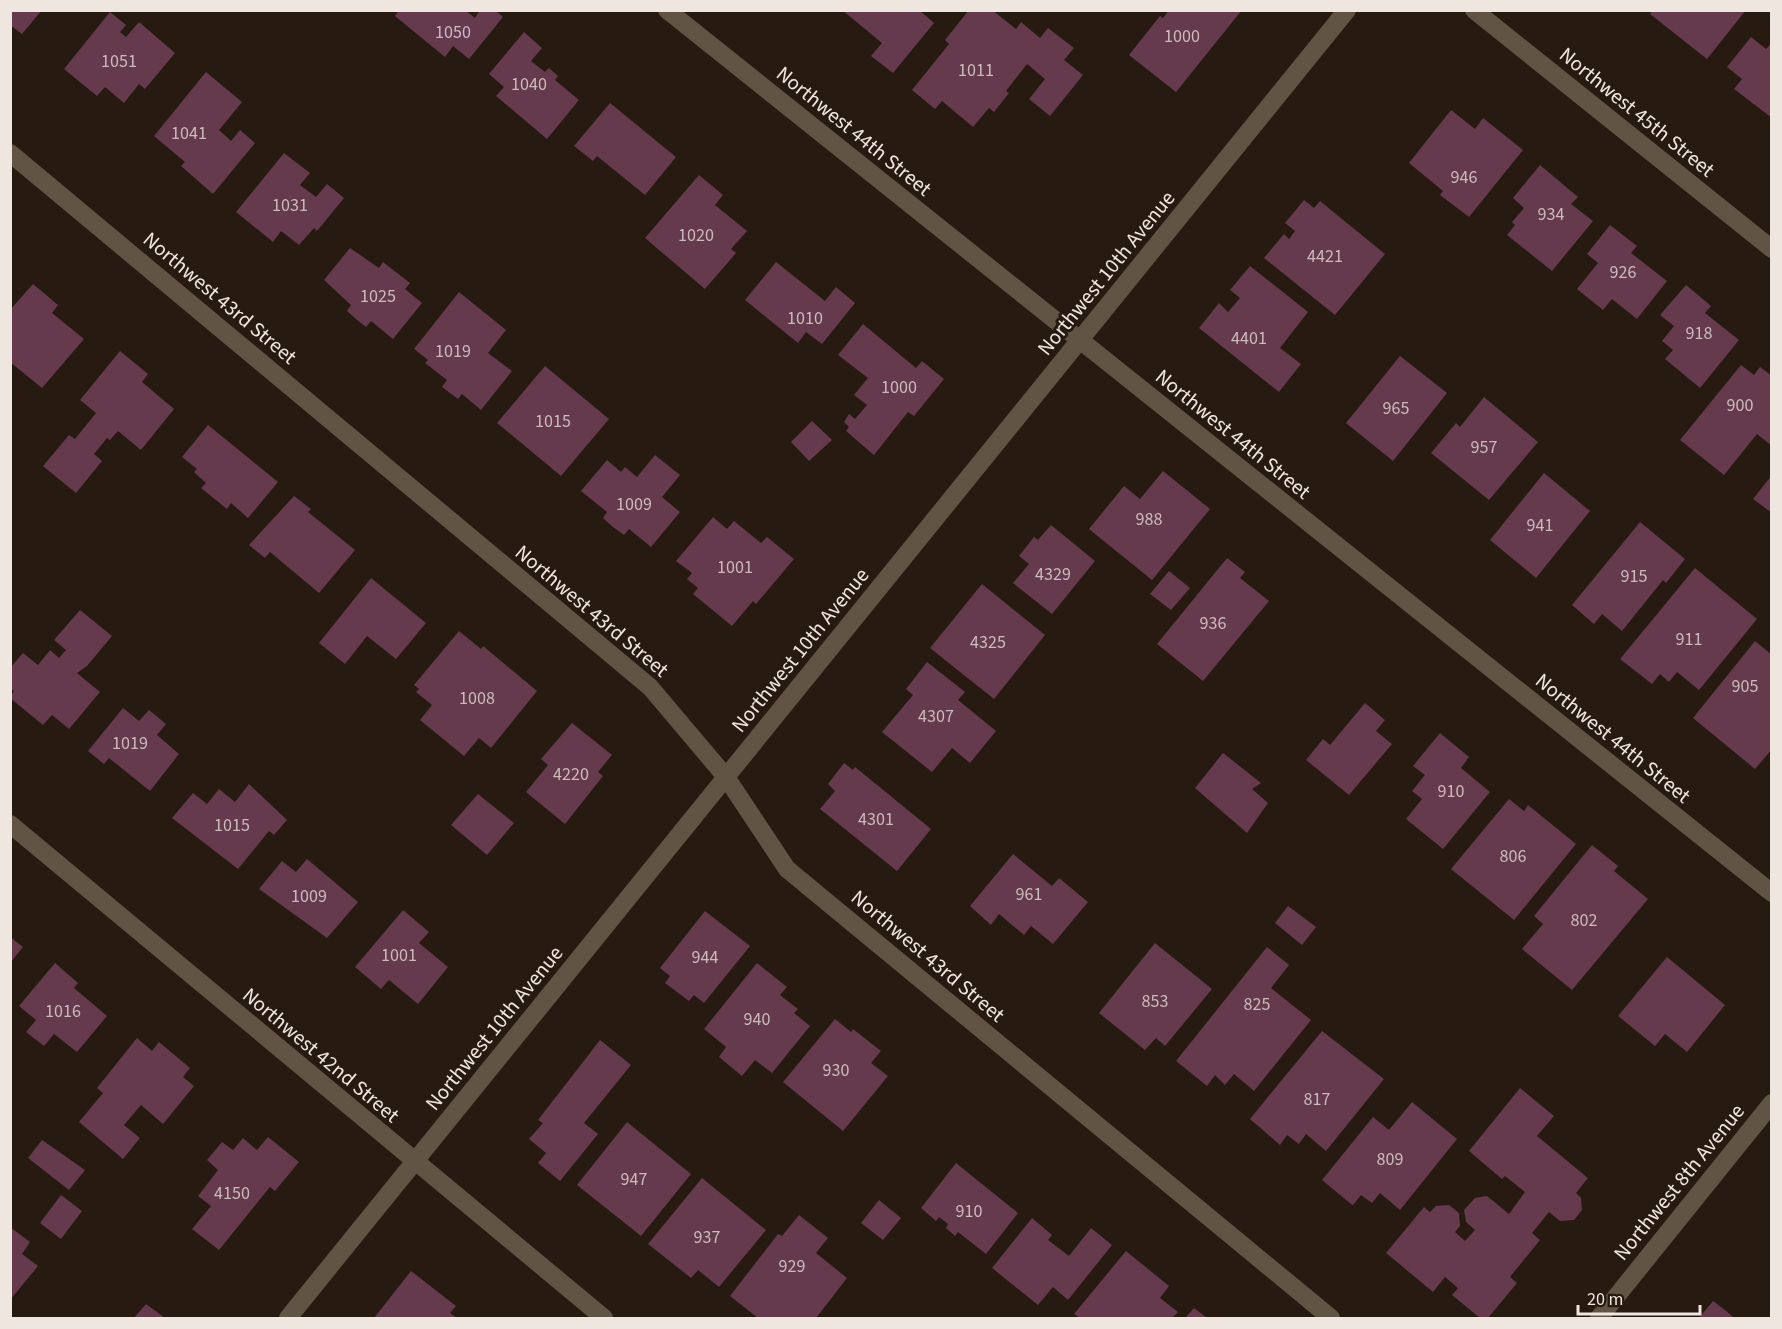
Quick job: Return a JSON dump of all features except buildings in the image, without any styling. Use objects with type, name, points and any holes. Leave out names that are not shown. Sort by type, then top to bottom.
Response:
[{"type":"street","name":"Northwest 44th Street","points":[[667,10],[1772,893]]},
{"type":"street","name":"Northwest 10th Avenue","points":[[288,1318],[1347,10]]},
{"type":"street","name":"Northwest 45th Street","points":[[1474,10],[1772,249]]},
{"type":"street","name":"Northwest 43rd Street","points":[[10,153],[650,687],[726,777],[787,869],[1331,1318]]},
{"type":"street","name":"Northwest 42nd Street","points":[[10,824],[604,1318]]},
{"type":"street","name":"Northwest 8th Avenue","points":[[1599,1318],[1772,1103]]}]
